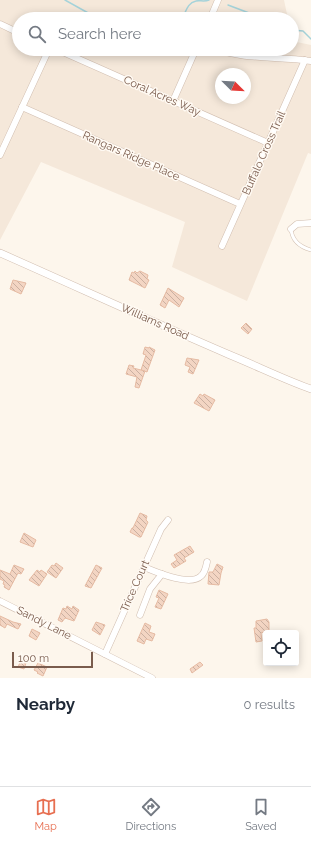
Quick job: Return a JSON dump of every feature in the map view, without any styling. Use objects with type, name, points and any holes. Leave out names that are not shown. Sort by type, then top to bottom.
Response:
[{"type":"street","points":[[213,12],[218,0]]},
{"type":"street","points":[[0,24],[12,29]]},
{"type":"street","points":[[0,155],[46,56]]},
{"type":"street","name":"Coral Acres Way","points":[[72,56],[268,144]]},
{"type":"street","points":[[173,101],[193,56]]},
{"type":"street","points":[[246,56],[308,60]]},
{"type":"street","name":"Buffalo Cross Trail","points":[[222,246],[240,204],[308,60]]},
{"type":"street","name":"Rangars Ridge Place","points":[[22,107],[240,204]]},
{"type":"street","points":[[291,229],[297,224],[311,223]]},
{"type":"street","name":"Williams Road","points":[[0,253],[290,382],[311,389]]},
{"type":"street","name":"Trice Court","points":[[105,654],[161,529],[168,520]]},
{"type":"street","points":[[144,567],[162,574],[186,580],[200,577],[205,571],[207,562]]},
{"type":"street","points":[[140,615],[150,589],[162,574]]},
{"type":"street","name":"Sandy Lane","points":[[0,601],[152,678]]},
{"type":"lane","points":[[291,229],[292,236],[296,242],[311,250]]},
{"type":"shaded area","points":[[0,0],[284,0],[287,12],[12,12],[12,56],[299,56],[299,42],[311,45],[311,154],[308,153],[247,301],[172,267],[185,222],[41,162],[0,240]]},
{"type":"building","points":[[135,271],[137,273],[140,271],[148,275],[147,279],[149,280],[145,288],[129,280],[132,272],[134,273]]},
{"type":"building","points":[[13,280],[26,283],[21,294],[10,289]]},
{"type":"building","points":[[168,288],[184,298],[179,307],[169,300],[165,308],[160,305]]},
{"type":"building","points":[[246,323],[252,329],[248,334],[241,328]]},
{"type":"building","points":[[145,347],[155,350],[147,372],[141,370],[146,355],[143,354]]},
{"type":"building","points":[[187,358],[199,360],[193,374],[188,372],[190,367],[185,365]]},
{"type":"building","points":[[129,365],[134,366],[133,368],[145,371],[139,388],[135,387],[137,377],[126,374]]},
{"type":"building","points":[[200,394],[203,396],[204,394],[215,400],[209,411],[194,403]]},
{"type":"building","points":[[140,513],[147,516],[146,520],[148,522],[141,537],[139,537],[130,532]]},
{"type":"building","points":[[24,533],[36,540],[33,547],[20,542]]},
{"type":"building","points":[[190,546],[194,552],[184,558],[186,561],[174,568],[171,564],[177,560],[174,555]]},
{"type":"building","points":[[56,563],[63,568],[56,578],[47,572],[52,565],[54,566]]},
{"type":"building","points":[[217,564],[223,567],[219,585],[208,584],[209,572],[213,572]]},
{"type":"building","points":[[14,565],[24,569],[21,574],[18,573],[9,590],[4,587],[4,581],[0,579],[0,570],[10,574]]},
{"type":"building","points":[[96,565],[102,568],[91,588],[85,586]]},
{"type":"building","points":[[37,570],[40,572],[41,570],[47,574],[39,586],[29,580]]},
{"type":"building","points":[[159,590],[168,594],[161,609],[155,607],[159,598],[156,597]]},
{"type":"building","points":[[67,606],[72,609],[73,606],[79,610],[74,621],[65,618],[62,622],[58,620],[63,608],[66,609]]},
{"type":"building","points":[[0,616],[21,624],[18,629],[7,624],[5,628],[0,625]]},
{"type":"building","points":[[267,619],[269,622],[269,630],[263,630],[263,632],[261,633],[262,641],[256,642],[254,628],[256,628],[256,621]]},
{"type":"building","points":[[96,622],[105,625],[100,635],[92,630]]},
{"type":"building","points":[[145,623],[151,626],[149,632],[155,634],[152,641],[146,639],[144,644],[137,641]]},
{"type":"building","points":[[32,629],[40,633],[36,640],[29,636]]},
{"type":"building","points":[[22,658],[27,660],[24,669],[18,667]]},
{"type":"building","points":[[200,662],[203,665],[192,673],[190,669]]},
{"type":"building","points":[[38,663],[47,667],[43,676],[34,670]]},
{"type":"waterway","points":[[65,0],[86,12]]},
{"type":"waterway","points":[[185,12],[193,2],[209,0]]},
{"type":"waterway","points":[[228,5],[246,12]]},
{"type":"waterway","points":[[299,31],[303,31],[311,39]]}]
